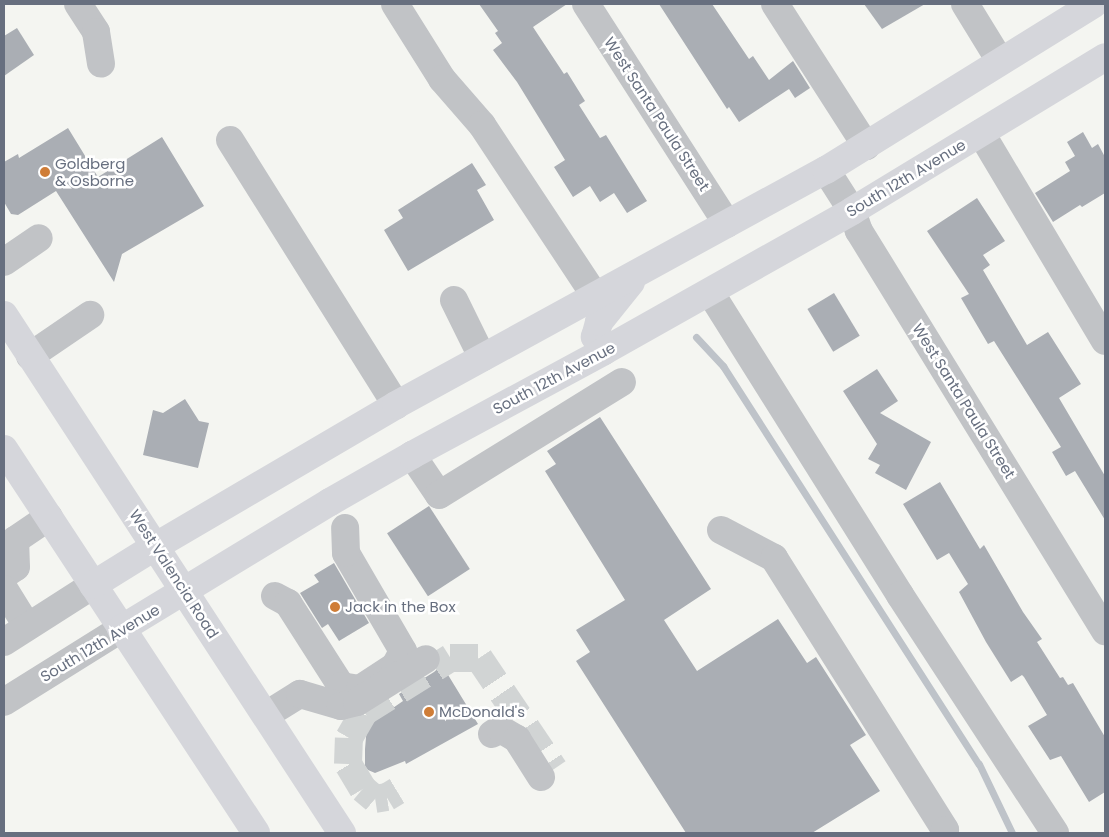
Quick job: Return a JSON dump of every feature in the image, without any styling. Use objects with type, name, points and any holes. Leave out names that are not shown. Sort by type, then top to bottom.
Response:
[{"type":"main road","points":[[93,585],[396,405],[826,170],[1094,4]]},
{"type":"main road","name":"South 12th Avenue","points":[[121,629],[330,502],[412,455],[613,367],[710,292],[852,211],[1105,57]]},
{"type":"main road","points":[[613,367],[595,338],[599,322],[638,273]]},
{"type":"main road","name":"West Valencia Road","points":[[4,315],[342,833]]},
{"type":"main road","points":[[5,454],[49,517],[256,833]]},
{"type":"street","points":[[78,4],[96,32],[101,64]]},
{"type":"street","points":[[395,4],[442,79],[482,125],[595,296]]},
{"type":"street","name":"West Santa Paula Street","points":[[586,4],[727,224]]},
{"type":"street","points":[[775,4],[866,146]]},
{"type":"street","points":[[965,4],[1000,61]]},
{"type":"street","points":[[981,132],[1105,341]]},
{"type":"street","points":[[230,140],[396,405]]},
{"type":"street","name":"West Santa Paula Street","points":[[826,170],[852,211],[863,236],[1105,632]]},
{"type":"street","points":[[4,262],[39,238]]},
{"type":"street","points":[[710,292],[906,604],[1055,833]]},
{"type":"street","points":[[454,300],[482,357]]},
{"type":"street","points":[[30,356],[90,314]]},
{"type":"street","points":[[412,455],[439,494],[613,367]]},
{"type":"street","points":[[4,575],[16,567],[9,532],[49,517]]},
{"type":"street","points":[[275,596],[288,603],[341,686],[360,689],[394,666],[403,651],[346,553],[345,528]]},
{"type":"street","points":[[721,530],[774,558],[945,830],[944,833]]},
{"type":"street","points":[[4,642],[93,585]]},
{"type":"street","points":[[4,588],[27,626]]},
{"type":"street","name":"South 12th Avenue","points":[[4,702],[121,629]]},
{"type":"street","points":[[266,716],[300,694],[341,706],[357,702],[426,659]]},
{"type":"street","points":[[492,734],[500,729],[517,739],[541,777]]},
{"type":"building","points":[[479,4],[567,4],[533,27],[564,74],[567,72],[585,101],[579,105],[600,138],[606,135],[647,201],[627,213],[614,193],[600,202],[590,186],[573,197],[554,167],[565,160],[517,82],[493,50],[502,43],[495,33],[498,31]]},
{"type":"building","points":[[659,4],[712,4],[749,59],[753,56],[769,80],[793,61],[810,88],[795,98],[789,89],[739,122],[729,107],[727,109]]},
{"type":"building","points":[[864,4],[925,4],[882,29]]},
{"type":"building","points":[[17,28],[34,55],[4,76],[4,36]]},
{"type":"building","points":[[68,128],[98,177],[162,137],[204,206],[122,254],[114,282],[56,191],[18,215],[11,214],[4,202],[4,162],[18,154],[19,158]]},
{"type":"building","points":[[1083,132],[1092,148],[1098,144],[1105,157],[1105,193],[1082,207],[1080,205],[1053,222],[1035,193],[1070,171],[1065,162],[1075,156],[1067,142]]},
{"type":"building","points":[[472,163],[486,185],[477,190],[494,220],[408,271],[384,230],[403,218],[398,210]]},
{"type":"building","points":[[977,198],[1005,241],[983,255],[990,265],[983,270],[1027,345],[1048,332],[1081,384],[1059,398],[1105,476],[1105,520],[1075,471],[1066,476],[1052,452],[1061,447],[994,341],[988,344],[961,298],[969,294],[927,231]]},
{"type":"building","points":[[834,293],[860,336],[833,352],[807,309]]},
{"type":"building","points":[[877,369],[898,401],[880,413],[931,442],[906,490],[875,473],[880,465],[868,459],[877,444],[843,391]]},
{"type":"building","points":[[185,399],[199,421],[209,423],[198,468],[143,455],[153,410],[163,413]]},
{"type":"building","points":[[600,417],[711,589],[664,620],[697,671],[778,619],[807,663],[816,657],[866,735],[850,745],[880,791],[812,833],[686,833],[576,661],[590,652],[576,630],[625,600],[545,471],[556,464],[547,451]]},
{"type":"building","points":[[940,482],[980,549],[984,545],[1023,612],[1042,639],[1037,642],[1060,678],[1063,677],[1068,685],[1073,683],[1105,737],[1105,792],[1089,802],[1061,756],[1050,760],[1028,726],[1047,715],[1024,677],[1022,675],[1011,682],[986,642],[959,592],[968,584],[949,553],[937,560],[903,504]]},
{"type":"building","points":[[429,506],[470,569],[428,596],[387,533]]},
{"type":"building","name":"Jack in the Box","points":[[334,563],[369,623],[339,641],[328,624],[322,628],[300,593],[319,582],[314,575]]},
{"type":"building","name":"McDonald's","points":[[442,665],[478,724],[406,764],[405,761],[375,773],[368,770],[365,766],[367,726],[403,701],[399,694]]},
{"type":"waterway","points":[[696,337],[723,366],[979,764],[1012,833]]},
{"type":"tunnel","points":[[397,791],[387,797],[375,799],[363,789],[348,764],[349,738],[364,712],[450,658],[479,658],[554,769]]},
{"type":"place","name":"Goldberg & Osborne","points":[[45,172]]},
{"type":"place","name":"Jack in the Box","points":[[335,607]]},
{"type":"place","name":"McDonald's","points":[[429,712]]}]
